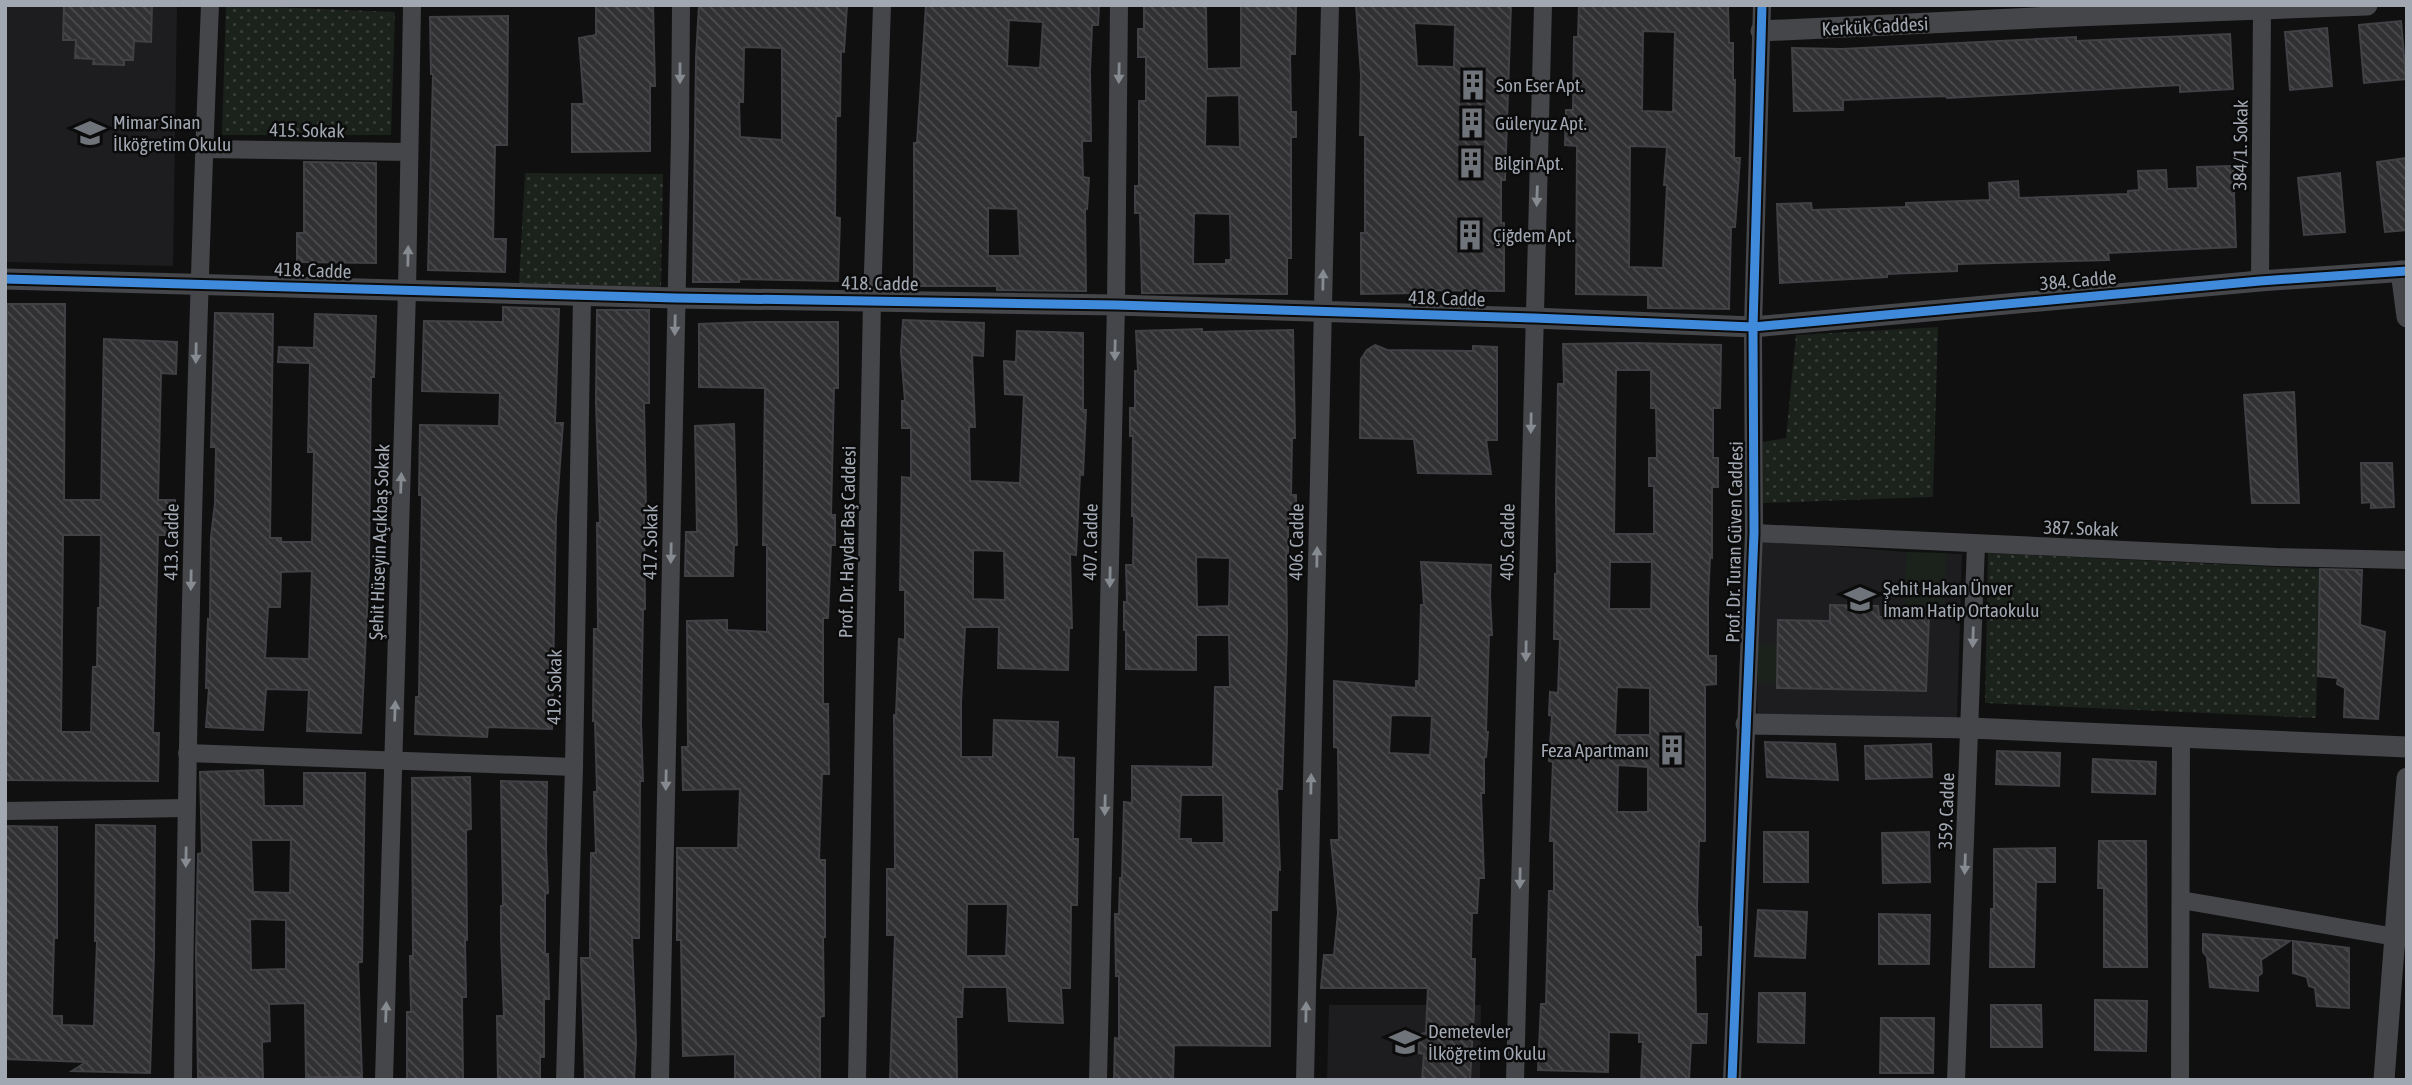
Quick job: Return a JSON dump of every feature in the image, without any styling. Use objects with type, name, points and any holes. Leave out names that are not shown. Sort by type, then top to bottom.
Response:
[{"type":"street","name":"413. Cadde","points":[[183,1080],[187,753],[198,285],[210,5]]},
{"type":"street","name":"Şehit Hüseyin Açıkbaş Sokak","points":[[384,1080],[407,290],[412,5]]},
{"type":"street","name":"417. Sokak","points":[[660,1080],[681,5]]},
{"type":"street","name":"Prof. Dr. Haydar Baş Caddesi","points":[[857,1080],[872,300],[882,5]]},
{"type":"street","name":"407. Cadde","points":[[1098,1080],[1116,305],[1119,5]]},
{"type":"street","name":"406. Cadde","points":[[1305,1080],[1330,5]]},
{"type":"street","name":"405. Cadde","points":[[1515,1080],[1543,5]]},
{"type":"street","name":"Prof. Dr. Turan Güven Caddesi","points":[[1732,1080],[1754,533],[1754,327],[1762,5]]},
{"type":"street","name":"Kerkük Caddesi","points":[[1761,31],[2367,5]]},
{"type":"street","name":"384/1. Sokak","points":[[2260,281],[2262,9]]},
{"type":"street","name":"415. Sokak","points":[[204,149],[410,152]]},
{"type":"street","name":"384. Cadde","points":[[1754,327],[2260,281],[2404,271]]},
{"type":"street","points":[[2404,271],[2407,317]]},
{"type":"street","name":"418. Cadde","points":[[5,279],[582,296],[1116,305],[1754,327]]},
{"type":"street","name":"419. Sokak","points":[[565,1080],[574,767],[582,296]]},
{"type":"street","name":"387. Sokak","points":[[1754,533],[2276,557],[2407,560]]},
{"type":"street","name":"359. Cadde","points":[[1956,1080],[1976,544]]},
{"type":"street","points":[[1746,724],[1970,728],[2407,747]]},
{"type":"street","points":[[2180,1080],[2181,737]]},
{"type":"street","points":[[187,753],[574,767]]},
{"type":"street","points":[[2384,1080],[2401,938],[2407,778]]},
{"type":"street","points":[[5,811],[186,808]]},
{"type":"street","points":[[2181,900],[2401,938]]},
{"type":"shaded area","name":"Mimar Sinan İlköğretim Okulu","points":[[5,5],[177,5],[173,266],[5,262]]},
{"type":"shaded area","points":[[226,5],[395,12],[391,135],[222,135]]},
{"type":"shaded area","points":[[525,173],[663,174],[661,287],[519,283]]},
{"type":"shaded area","points":[[1938,327],[1933,497],[1763,503],[1763,442],[1786,438],[1796,335]]},
{"type":"shaded area","name":"Şehit Hakan Ünver İmam Hatip Ortaokulu","points":[[1760,540],[1962,554],[1957,718],[1757,719]]},
{"type":"shaded area","points":[[1906,552],[1946,553],[1944,611],[1905,610]]},
{"type":"shaded area","points":[[1988,553],[2320,569],[2316,718],[1985,703]]},
{"type":"shaded area","points":[[1758,644],[1778,645],[1777,684],[1758,683]]},
{"type":"shaded area","name":"Demetevler İlköğretim Okulu","points":[[1329,1005],[1481,1005],[1480,1080],[1327,1080]]},
{"type":"building","points":[[64,5],[152,5],[151,42],[134,41],[133,60],[124,60],[124,65],[93,64],[94,59],[75,58],[76,40],[63,40]]},
{"type":"building","points":[[596,5],[653,5],[655,86],[650,86],[650,151],[572,152],[572,104],[584,104],[579,38],[596,35]]},
{"type":"building","points":[[699,5],[847,5],[844,52],[841,51],[840,116],[836,116],[835,217],[840,218],[838,281],[739,279],[739,282],[693,282]],"holes":[[[744,47],[782,48],[782,140],[740,137],[739,102],[743,102]]]},
{"type":"building","points":[[926,5],[1099,5],[1098,25],[1092,25],[1091,141],[1082,141],[1083,177],[1089,178],[1085,209],[1086,291],[997,290],[997,286],[914,286],[914,143],[917,143]],"holes":[[[1009,20],[1043,22],[1040,68],[1007,66]],[[988,208],[1018,209],[1020,256],[988,256]]]},
{"type":"building","points":[[1144,5],[1206,5],[1207,69],[1241,68],[1241,5],[1296,5],[1295,54],[1290,54],[1291,112],[1296,112],[1296,137],[1291,137],[1291,258],[1287,258],[1287,294],[1142,293],[1140,213],[1135,213],[1135,186],[1139,186],[1139,101],[1146,101],[1146,57],[1138,57],[1138,29],[1144,29]],"holes":[[[1239,95],[1240,147],[1205,146],[1206,96]],[[1194,213],[1230,214],[1231,260],[1226,260],[1226,264],[1193,264]]]},
{"type":"building","points":[[1356,5],[1511,5],[1505,180],[1501,180],[1504,291],[1419,290],[1419,293],[1361,294],[1361,233],[1365,233],[1365,135],[1360,135],[1361,75]],"holes":[[[1414,23],[1455,25],[1454,67],[1417,66]]]},
{"type":"building","points":[[1579,5],[1728,5],[1729,43],[1733,43],[1735,80],[1734,158],[1740,158],[1735,227],[1731,227],[1729,309],[1648,308],[1648,295],[1576,294],[1577,146],[1565,145],[1566,110],[1573,110],[1574,37],[1578,37]],"holes":[[[1643,31],[1675,32],[1673,112],[1642,111]],[[1630,146],[1667,147],[1663,268],[1629,267]]]},
{"type":"building","points":[[508,16],[507,145],[495,145],[493,239],[506,239],[505,272],[428,270],[433,74],[430,17]]},
{"type":"building","points":[[2401,21],[2406,79],[2364,83],[2359,25]]},
{"type":"building","points":[[2327,28],[2332,86],[2290,90],[2285,32]]},
{"type":"building","points":[[2230,34],[2233,89],[2180,92],[2180,85],[1947,98],[1843,100],[1843,110],[1794,111],[1792,48],[1842,49],[2076,37],[2076,41]]},
{"type":"building","points":[[2407,158],[2407,230],[2385,232],[2377,162]]},
{"type":"building","points":[[304,162],[376,163],[376,263],[297,262],[297,233],[304,233]]},
{"type":"building","points":[[2233,166],[2236,247],[2108,253],[2109,260],[1957,264],[1957,271],[1780,283],[1777,204],[1811,203],[1812,210],[1906,207],[1906,203],[1990,200],[1989,183],[2018,181],[2019,198],[2128,194],[2128,191],[2139,190],[2138,171],[2166,170],[2167,189],[2198,188],[2197,167]]},
{"type":"building","points":[[2340,173],[2345,232],[2304,235],[2298,178]]},
{"type":"building","points":[[7,304],[65,304],[64,500],[101,500],[104,339],[177,342],[176,374],[161,373],[158,500],[175,500],[175,535],[158,535],[153,733],[159,733],[158,781],[5,780]],"holes":[[[63,535],[101,535],[100,608],[97,667],[93,667],[91,732],[61,732]]]},
{"type":"building","points":[[503,307],[559,309],[555,423],[563,423],[556,518],[552,729],[488,727],[487,737],[415,734],[416,697],[419,697],[422,495],[419,495],[420,425],[499,426],[500,393],[422,391],[424,321],[503,322]]},
{"type":"building","points":[[597,310],[649,310],[649,403],[644,403],[646,508],[639,938],[632,938],[636,1044],[634,1080],[585,1080],[581,958],[590,958],[591,853],[596,853],[594,792],[597,792],[593,721],[594,629],[598,629],[597,523],[600,523],[596,402]]},
{"type":"building","points":[[215,313],[273,314],[270,538],[281,538],[281,542],[312,542],[314,452],[308,452],[310,363],[278,362],[279,347],[314,348],[315,314],[376,316],[374,377],[371,377],[369,571],[361,733],[307,731],[309,690],[266,689],[263,730],[206,727],[216,447],[211,447]],"holes":[[[312,571],[309,659],[265,658],[268,607],[280,607],[281,572]]]},
{"type":"building","points":[[903,320],[984,323],[983,356],[972,355],[975,427],[969,427],[970,481],[1020,483],[1024,395],[1005,394],[1004,361],[1016,362],[1017,331],[1083,333],[1083,410],[1086,410],[1076,555],[1070,554],[1072,628],[1069,628],[1068,670],[998,668],[999,627],[965,627],[961,702],[961,757],[993,757],[994,720],[1058,722],[1057,757],[1074,758],[1073,839],[1078,839],[1077,905],[1071,905],[1070,988],[1061,988],[1063,1023],[1009,1021],[1007,987],[963,987],[962,1017],[956,1017],[957,1080],[890,1080],[895,935],[887,935],[887,869],[895,869],[894,715],[899,639],[905,640],[905,590],[900,590],[902,477],[911,478],[911,428],[902,428],[902,401],[905,401],[901,352]],"holes":[[[973,550],[1004,551],[1005,600],[973,599]],[[967,904],[1008,904],[1006,956],[966,956]]]},
{"type":"building","points":[[838,322],[838,388],[834,388],[831,515],[835,515],[835,545],[831,545],[828,618],[823,618],[823,704],[828,704],[829,774],[822,774],[819,860],[825,860],[824,1016],[820,1017],[820,1080],[735,1080],[735,1054],[683,1056],[681,940],[677,940],[677,848],[738,848],[740,789],[683,790],[682,747],[688,747],[687,621],[727,620],[727,630],[767,632],[767,545],[763,545],[765,388],[699,387],[699,324]]},
{"type":"building","points":[[1293,330],[1295,438],[1292,438],[1291,495],[1296,495],[1296,519],[1288,519],[1286,554],[1287,634],[1282,789],[1277,789],[1280,870],[1277,910],[1271,910],[1270,1046],[1174,1045],[1173,1080],[1114,1080],[1115,1038],[1119,1039],[1115,914],[1119,914],[1122,878],[1124,802],[1132,803],[1132,766],[1213,767],[1215,687],[1230,687],[1229,635],[1196,635],[1196,670],[1126,669],[1124,602],[1127,602],[1126,565],[1133,565],[1133,436],[1130,436],[1130,408],[1135,408],[1135,371],[1138,371],[1136,331]],"holes":[[[1196,557],[1230,558],[1229,606],[1197,607]],[[1181,795],[1223,795],[1224,843],[1191,843],[1191,839],[1179,839]]]},
{"type":"building","points":[[1563,344],[1721,345],[1720,408],[1713,408],[1713,458],[1718,458],[1718,487],[1712,487],[1712,558],[1710,557],[1708,600],[1708,656],[1716,656],[1716,684],[1705,685],[1705,841],[1699,841],[1697,907],[1698,927],[1701,927],[1701,955],[1695,955],[1696,1014],[1707,1014],[1706,1043],[1691,1043],[1689,1080],[1641,1080],[1643,1042],[1639,1042],[1639,1033],[1609,1032],[1608,1072],[1538,1070],[1541,1004],[1546,1004],[1549,891],[1554,891],[1554,841],[1550,841],[1553,762],[1549,761],[1552,716],[1549,715],[1550,692],[1558,693],[1560,639],[1554,639],[1556,498],[1558,384],[1564,384]],"holes":[[[1616,370],[1651,370],[1651,408],[1656,408],[1657,458],[1649,458],[1649,486],[1654,486],[1654,534],[1614,534]],[[1610,562],[1652,562],[1651,609],[1609,609]],[[1617,687],[1650,688],[1650,735],[1615,735]],[[1618,765],[1648,767],[1648,812],[1617,812]]]},
{"type":"building","points":[[1375,345],[1387,350],[1473,351],[1473,346],[1497,347],[1497,440],[1486,440],[1491,474],[1418,473],[1414,439],[1360,438],[1361,359],[1367,350]]},
{"type":"building","points":[[2294,392],[2299,503],[2252,503],[2244,395]]},
{"type":"building","points":[[734,424],[737,545],[734,545],[733,576],[685,576],[686,532],[697,532],[695,426]]},
{"type":"building","points":[[2361,463],[2392,463],[2394,507],[2371,508],[2371,502],[2362,503]]},
{"type":"building","points":[[1421,562],[1491,565],[1492,635],[1489,635],[1488,732],[1484,757],[1484,793],[1481,793],[1484,878],[1479,878],[1477,913],[1472,913],[1471,959],[1475,959],[1470,1080],[1422,1080],[1424,1054],[1418,1053],[1420,1034],[1426,1033],[1428,988],[1321,988],[1324,955],[1334,955],[1338,912],[1331,840],[1339,840],[1334,681],[1416,688],[1416,681],[1419,681],[1421,605],[1424,605]],"holes":[[[1391,715],[1432,716],[1430,755],[1389,753]]]},
{"type":"building","points":[[2320,569],[2362,570],[2360,625],[2385,632],[2378,719],[2344,717],[2345,688],[2337,684],[2338,678],[2318,676]]},
{"type":"building","points":[[1830,605],[1878,606],[1879,617],[1929,617],[1926,691],[1777,688],[1778,620],[1830,621]]},
{"type":"building","points":[[1765,742],[1835,744],[1838,780],[1767,777]]},
{"type":"building","points":[[1931,744],[1932,777],[1866,779],[1865,746]]},
{"type":"building","points":[[1997,751],[2060,753],[2059,786],[1996,784]]},
{"type":"building","points":[[2093,759],[2156,762],[2155,794],[2092,792]]},
{"type":"building","points":[[263,770],[264,806],[304,806],[304,773],[365,773],[362,962],[358,962],[362,1077],[306,1077],[305,1003],[269,1004],[270,1041],[262,1042],[263,1079],[198,1077],[196,952],[198,854],[202,853],[200,772]],"holes":[[[251,840],[291,840],[290,893],[253,892]],[[250,919],[286,920],[286,969],[251,970]]]},
{"type":"building","points":[[470,777],[471,829],[466,830],[466,997],[462,997],[463,1080],[407,1080],[407,1012],[411,1012],[410,956],[413,956],[412,778]]},
{"type":"building","points":[[501,781],[547,782],[548,893],[545,894],[545,954],[548,954],[549,999],[544,999],[544,1057],[540,1057],[540,1080],[498,1080],[497,1016],[504,1016]]},
{"type":"building","points":[[96,825],[155,826],[150,1073],[72,1071],[86,1062],[5,1059],[5,826],[57,827],[57,938],[54,938],[52,1016],[62,1016],[62,1025],[94,1026],[97,941]]},
{"type":"building","points":[[1764,832],[1808,832],[1808,882],[1764,882]]},
{"type":"building","points":[[1929,832],[1930,882],[1883,883],[1882,833]]},
{"type":"building","points":[[2099,841],[2146,841],[2147,967],[2104,967],[2104,888],[2098,888]]},
{"type":"building","points":[[2055,848],[2055,882],[2036,882],[2034,967],[1990,967],[1994,849]]},
{"type":"building","points":[[1758,910],[1807,912],[1805,958],[1755,956]]},
{"type":"building","points":[[1879,914],[1930,915],[1929,964],[1879,964]]},
{"type":"building","points":[[2203,934],[2290,941],[2261,960],[2262,973],[2258,976],[2258,991],[2210,987],[2207,957],[2203,952]]},
{"type":"building","points":[[2293,941],[2349,948],[2349,1008],[2317,1006],[2315,988],[2309,986],[2307,977],[2293,973]]},
{"type":"building","points":[[1759,993],[1805,993],[1804,1043],[1758,1042]]},
{"type":"building","points":[[2095,1000],[2147,1001],[2146,1051],[2095,1050]]},
{"type":"building","points":[[1991,1005],[2041,1005],[2042,1047],[1991,1047]]},
{"type":"building","points":[[1881,1018],[1934,1018],[1933,1073],[1880,1073]]},
{"type":"cycle path","points":[[1732,1080],[1754,533],[1753,327],[1762,5]]},
{"type":"cycle path","points":[[5,279],[676,298],[1116,305],[1753,327],[2260,281],[2407,271]]},
{"type":"place","name":"Son Eser Apt.","points":[[1473,85]]},
{"type":"place","name":"Güleryuz Apt.","points":[[1472,123]]},
{"type":"place","name":"Mimar Sinan İlköğretim Okulu","points":[[90,133]]},
{"type":"place","name":"Bilgin Apt.","points":[[1471,163]]},
{"type":"place","name":"Çiğdem Apt.","points":[[1470,235]]},
{"type":"place","name":"Şehit Hakan Ünver İmam Hatip Ortaokulu","points":[[1860,599]]},
{"type":"place","name":"Feza Apartmanı","points":[[1672,750]]},
{"type":"place","name":"Demetevler İlköğretim Okulu","points":[[1405,1042]]}]
